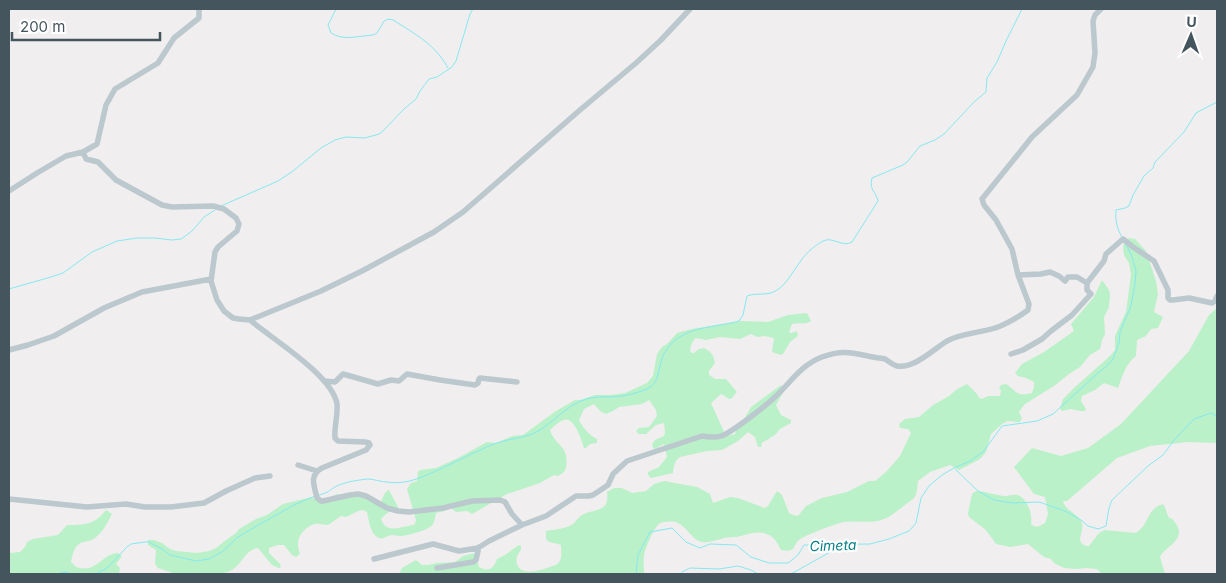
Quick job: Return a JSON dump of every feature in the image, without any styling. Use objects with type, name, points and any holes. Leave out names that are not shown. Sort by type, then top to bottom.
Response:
[{"type":"street","points":[[9,191],[66,156],[83,152],[97,144],[106,105],[115,89],[158,64],[174,38],[200,18],[199,9]]},
{"type":"street","points":[[83,152],[86,159],[98,162],[116,180],[162,205],[172,207],[213,206],[224,209],[236,218],[238,224],[237,231],[216,249],[211,279],[224,311],[234,318],[250,320],[321,291],[446,225],[636,63],[690,9]]},
{"type":"street","points":[[374,558],[433,544],[459,551],[479,547],[522,525],[546,516],[576,496],[593,495],[608,485],[612,474],[627,461],[702,436],[722,436],[733,430],[776,397],[798,372],[810,362],[822,357],[850,352],[885,359],[896,366],[903,366],[918,361],[947,341],[997,328],[1025,312],[1029,308],[1029,304],[1018,275],[1012,249],[982,199],[1032,137],[1077,96],[1093,67],[1095,53],[1093,21],[1102,9]]},
{"type":"street","points":[[1011,354],[1023,350],[1042,339],[1072,314],[1091,294],[1087,290],[1087,284],[1104,261],[1106,254],[1123,239],[1154,260],[1168,290],[1168,298],[1170,300],[1189,298],[1212,302],[1215,301],[1217,296]]},
{"type":"street","points":[[1018,275],[1050,272],[1065,280],[1068,277],[1077,277],[1087,284]]},
{"type":"street","points":[[9,350],[54,336],[104,308],[142,292],[211,279]]},
{"type":"street","points":[[250,320],[292,352],[330,388],[336,404],[335,438],[338,441],[365,442],[370,445],[366,450],[317,470],[298,465]]},
{"type":"street","points":[[324,381],[335,382],[343,374],[378,384],[399,380],[407,374],[475,385],[480,378],[517,382]]},
{"type":"street","points":[[317,470],[314,479],[317,498],[320,501],[358,494],[366,496],[387,508],[409,512],[443,508],[472,501],[500,500],[504,502],[522,525]]},
{"type":"street","points":[[9,499],[87,506],[126,504],[145,507],[170,507],[204,504],[226,491],[255,478],[270,476]]},
{"type":"street","points":[[437,568],[473,562],[476,560],[479,547]]},
{"type":"green space","points":[[1128,238],[1135,239],[1146,251],[1156,281],[1158,294],[1154,312],[1163,317],[1158,328],[1151,329],[1146,336],[1137,340],[1136,356],[1127,366],[1118,388],[1104,383],[1082,396],[1081,401],[1086,409],[1085,411],[1071,409],[1062,411],[1060,409],[1063,399],[1115,350],[1115,336],[1126,312],[1131,275],[1123,246]]},
{"type":"green space","points":[[1102,280],[1110,295],[1109,307],[1104,317],[1105,334],[1100,349],[1090,355],[1080,367],[1025,404],[1019,412],[1022,418],[1020,422],[1008,421],[991,434],[986,452],[980,459],[959,470],[950,465],[930,472],[918,481],[917,492],[914,498],[884,519],[872,522],[843,522],[834,525],[802,538],[793,549],[788,551],[781,550],[775,539],[761,532],[702,542],[678,523],[663,522],[654,530],[646,547],[644,574],[399,574],[402,568],[416,560],[422,565],[455,562],[463,556],[475,553],[479,567],[490,569],[497,559],[519,545],[521,550],[516,562],[524,571],[541,570],[556,565],[561,559],[561,545],[549,542],[546,539],[546,531],[571,525],[582,515],[604,507],[607,492],[614,488],[622,488],[632,493],[646,491],[654,484],[664,481],[697,487],[710,494],[713,503],[730,497],[765,508],[777,491],[782,495],[789,513],[798,516],[806,506],[822,498],[847,492],[869,481],[875,481],[900,456],[911,433],[908,429],[900,428],[899,424],[905,419],[919,417],[957,389],[967,384],[982,399],[988,396],[1000,396],[1001,391],[999,387],[1006,384],[1020,394],[1032,393],[1034,382],[1015,373],[1022,364],[1044,352],[1074,331],[1071,324],[1094,297]]},
{"type":"green space","points":[[1217,308],[1217,443],[1188,442],[1150,446],[1117,458],[1067,501],[1063,501],[1066,507],[1082,523],[1080,540],[1086,546],[1089,546],[1099,533],[1105,530],[1136,533],[1144,525],[1154,509],[1163,504],[1168,516],[1178,527],[1179,532],[1176,541],[1160,557],[1165,574],[1102,574],[1097,569],[1064,568],[1054,563],[1051,559],[1044,557],[1028,544],[1010,547],[996,544],[986,530],[969,517],[968,513],[972,494],[979,491],[1004,496],[1018,495],[1023,498],[1029,509],[1031,524],[1036,527],[1045,523],[1048,514],[1045,497],[1034,494],[1014,467],[1032,448],[1061,456],[1088,448],[1121,424],[1189,351],[1209,315]]},
{"type":"green space","points":[[807,313],[811,321],[792,324],[789,332],[797,331],[798,336],[790,342],[781,355],[772,352],[774,338],[757,337],[751,334],[740,339],[720,337],[706,340],[696,338],[692,344],[690,351],[692,353],[704,348],[713,356],[715,363],[709,371],[709,375],[715,379],[726,379],[737,392],[731,399],[721,394],[711,403],[726,436],[735,434],[738,424],[744,419],[751,407],[781,385],[784,391],[776,405],[781,415],[791,420],[791,423],[763,442],[761,447],[758,447],[755,437],[748,432],[738,441],[722,450],[680,457],[675,462],[673,473],[651,478],[648,472],[659,467],[667,457],[664,444],[655,449],[652,444],[655,440],[664,436],[664,423],[656,425],[646,434],[639,434],[636,431],[639,428],[649,427],[657,416],[656,410],[649,400],[642,404],[619,407],[606,414],[600,411],[594,404],[584,409],[579,420],[586,431],[597,439],[597,443],[590,444],[584,448],[577,430],[568,420],[560,422],[550,430],[564,450],[567,460],[565,470],[558,476],[554,475],[540,483],[507,494],[472,514],[467,511],[456,512],[451,508],[436,513],[434,523],[418,532],[403,536],[392,535],[379,538],[371,529],[367,512],[363,510],[358,511],[346,517],[341,516],[328,525],[317,524],[308,527],[299,538],[300,554],[296,557],[284,545],[269,548],[269,553],[280,564],[281,567],[279,568],[272,565],[258,548],[250,551],[232,570],[220,574],[174,574],[158,568],[155,564],[156,550],[148,545],[148,540],[154,540],[176,551],[197,553],[209,551],[216,548],[239,529],[267,515],[283,504],[312,497],[317,501],[321,501],[337,494],[365,498],[380,505],[384,495],[389,490],[399,509],[385,515],[381,519],[383,524],[390,528],[413,525],[416,520],[407,489],[411,483],[417,481],[420,470],[436,468],[487,442],[496,443],[512,436],[523,435],[575,400],[595,395],[625,393],[647,383],[653,376],[657,354],[677,333],[741,321],[768,322],[788,315]]},
{"type":"green space","points":[[106,510],[112,514],[105,527],[94,539],[78,545],[74,550],[71,562],[76,567],[89,568],[110,555],[118,553],[122,556],[116,564],[120,568],[119,574],[9,574],[9,553],[20,552],[27,542],[33,539],[58,535],[67,525],[89,523],[97,519]]},
{"type":"waterway","points":[[336,9],[328,25],[331,33],[341,37],[373,35],[377,33],[384,21],[388,19],[393,20],[431,46],[448,68]]},
{"type":"waterway","points":[[221,206],[278,181],[321,148],[335,140],[346,137],[365,138],[382,132],[416,99],[429,79],[437,77],[452,67],[456,61],[473,9]]},
{"type":"waterway","points":[[319,495],[339,485],[368,479],[385,482],[407,482],[435,472],[492,445],[535,433],[570,407],[586,399],[628,395],[651,387],[658,376],[664,354],[674,341],[689,332],[739,321],[743,315],[747,296],[776,291],[787,280],[804,256],[823,241],[830,240],[845,244],[852,242],[878,201],[872,188],[872,178],[907,162],[920,146],[944,134],[986,92],[987,78],[997,62],[1022,9]]},
{"type":"waterway","points":[[1122,237],[1117,224],[1116,210],[1129,206],[1144,176],[1184,132],[1196,113],[1217,102]]},
{"type":"waterway","points":[[9,289],[63,273],[92,252],[117,241],[137,238],[181,239],[192,231],[204,217],[215,210]]},
{"type":"waterway","name":"Cimeta","points":[[636,574],[638,555],[650,532],[672,528],[686,542],[700,548],[710,544],[736,545],[751,557],[769,563],[788,563],[798,555],[804,545],[870,544],[909,531],[916,523],[921,498],[929,486],[942,475],[983,452],[1002,426],[1037,421],[1053,414],[1113,359],[1119,343],[1120,332],[1131,306],[1135,284],[1136,271],[1126,245]]},
{"type":"waterway","points":[[955,469],[978,491],[994,500],[1012,503],[1039,502],[1065,511],[1088,526],[1098,529],[1106,526],[1112,500],[1148,466],[1163,455],[1194,419],[1211,413],[1217,416]]},
{"type":"waterway","points":[[96,574],[107,568],[131,544],[145,542],[149,542],[170,555],[196,561],[209,559],[222,552],[238,537],[294,505],[315,496]]},
{"type":"waterway","points":[[791,574],[832,551],[850,545]]},
{"type":"waterway","points":[[680,574],[690,568],[719,569],[738,566],[758,574]]},
{"type":"waterway","points":[[56,574],[65,572],[72,574]]}]
